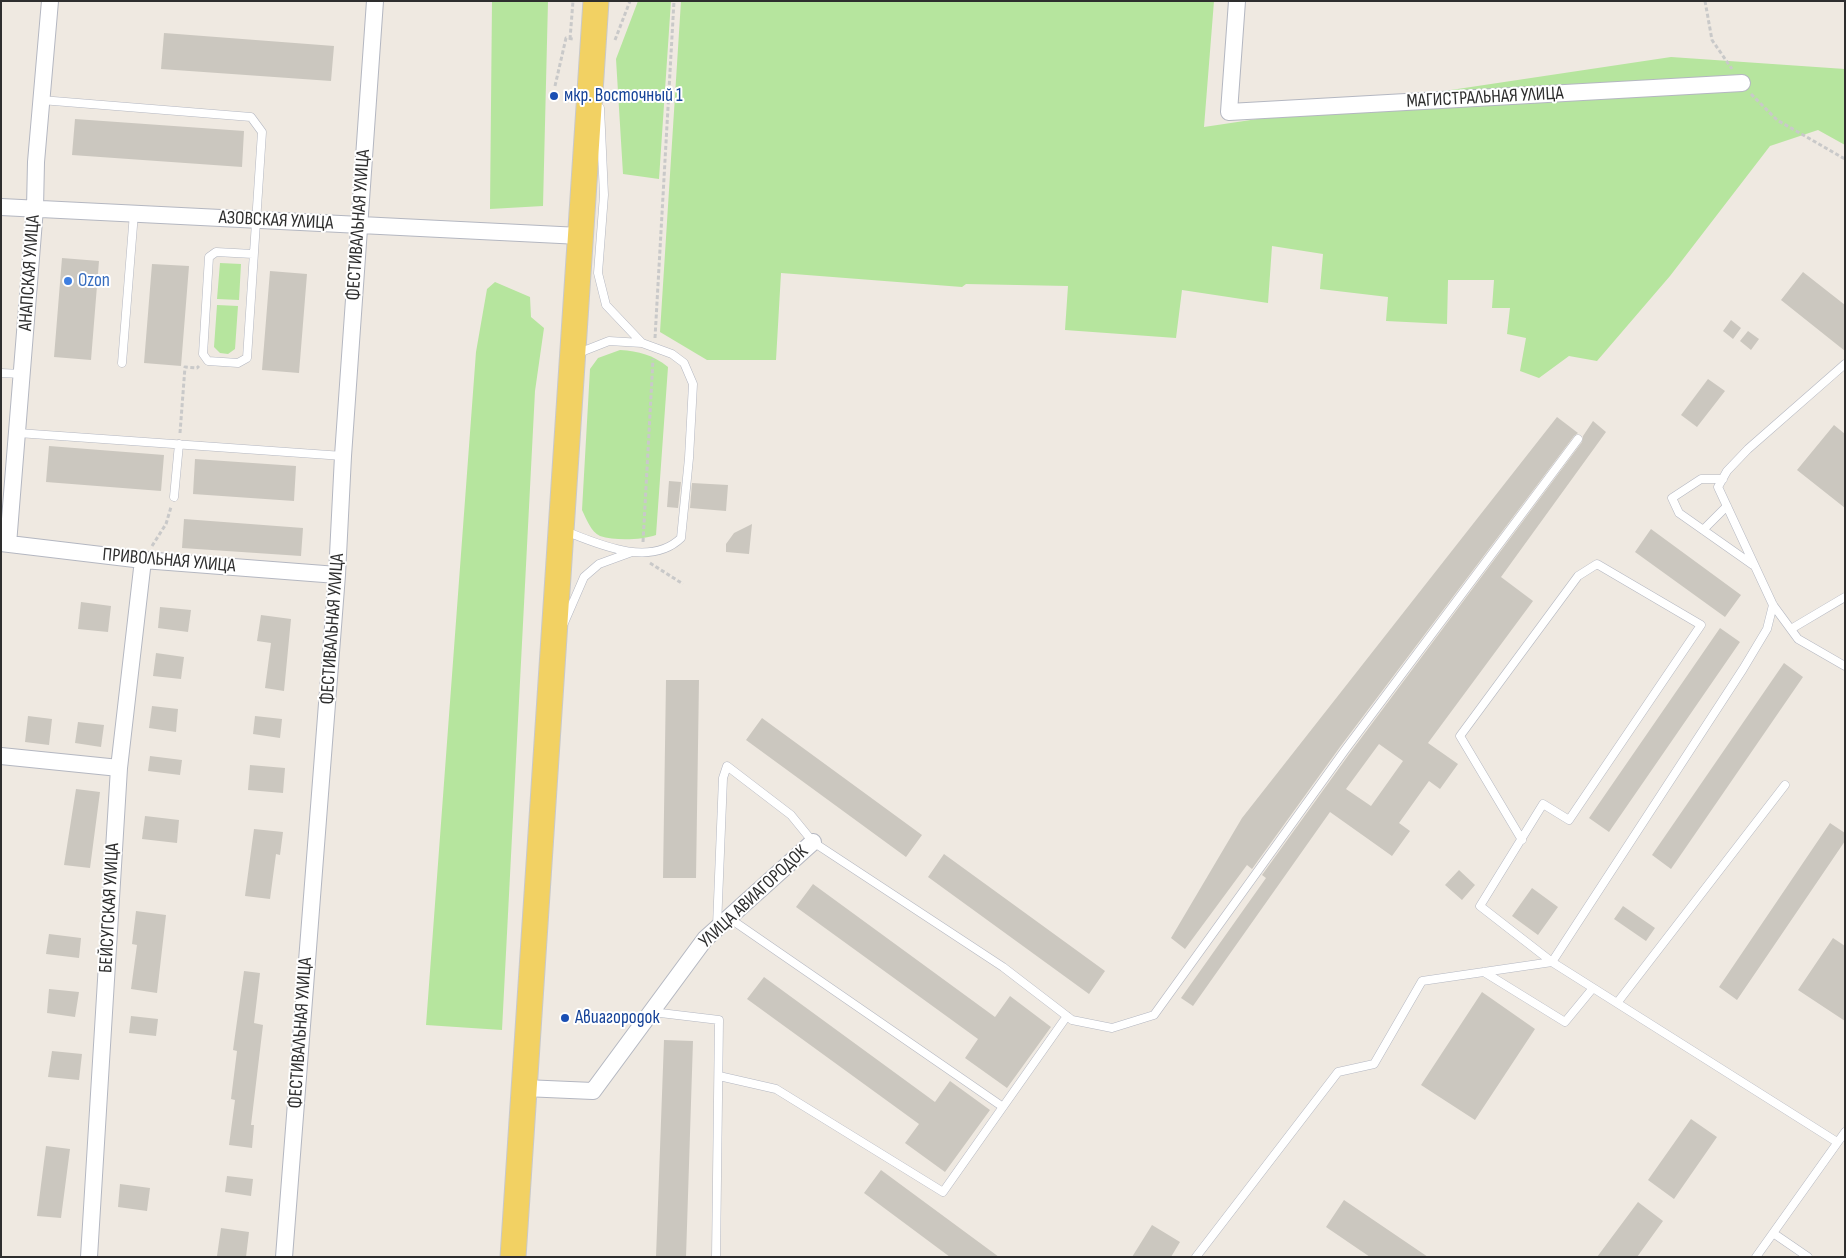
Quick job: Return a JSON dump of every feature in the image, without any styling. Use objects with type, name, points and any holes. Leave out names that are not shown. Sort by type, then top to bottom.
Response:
[{"type":"main road","points":[[513,1257],[596,1]]},
{"type":"street","name":"АНАПСКАЯ УЛИЦА","points":[[5,543],[23,374],[35,208],[36,162],[50,1]]},
{"type":"street","name":"ФЕСТИВАЛЬНАЯ УЛИЦА","points":[[284,1257],[337,575],[358,225],[375,1]]},
{"type":"street","name":"МАГИСТРАЛЬНАЯ УЛИЦА","points":[[1237,1],[1229,112],[1742,83]]},
{"type":"street","name":"АЗОВСКАЯ УЛИЦА","points":[[1,206],[580,236]]},
{"type":"street","name":"ПРИВОЛЬНАЯ УЛИЦА","points":[[5,543],[143,560],[337,575]]},
{"type":"street","name":"БЕЙСУГСКАЯ УЛИЦА","points":[[90,1257],[119,768],[143,560]]},
{"type":"street","points":[[1,756],[119,768]]},
{"type":"street","name":"УЛИЦА АВИАГОРОДОК","points":[[524,1088],[593,1091],[705,939],[813,842]]},
{"type":"lane","points":[[596,1],[600,89]]},
{"type":"lane","points":[[600,99],[604,194],[598,273],[606,305],[642,343]]},
{"type":"lane","points":[[42,100],[251,117],[262,132],[247,358],[238,363],[208,361],[203,354],[209,257],[216,252],[253,254]]},
{"type":"lane","points":[[122,363],[134,213]]},
{"type":"lane","points":[[562,530],[595,543],[632,552],[672,547],[681,538],[689,458],[693,384],[684,363],[655,347],[642,343],[610,341],[573,355]]},
{"type":"lane","points":[[1845,364],[1748,449],[1727,471],[1718,487],[1773,605],[1798,639],[1845,666]]},
{"type":"lane","points":[[1,373],[23,374]]},
{"type":"lane","points":[[18,433],[343,456]]},
{"type":"lane","points":[[1003,1107],[723,923],[723,778],[727,766],[791,815],[813,842],[1003,968],[1072,1020],[1112,1028],[1154,1016],[1345,750],[1578,438]]},
{"type":"lane","points":[[174,497],[179,444]]},
{"type":"lane","points":[[1723,478],[1701,479],[1672,498],[1680,513],[1754,565]]},
{"type":"lane","points":[[1703,530],[1727,506]]},
{"type":"lane","points":[[554,648],[584,576],[599,564],[632,552]]},
{"type":"lane","points":[[1522,840],[1460,736],[1578,576],[1597,564],[1701,625],[1569,820],[1543,804],[1522,840],[1480,906],[1552,962],[1837,1142]]},
{"type":"lane","points":[[1791,629],[1845,597]]},
{"type":"lane","points":[[1196,1257],[1338,1072],[1374,1064],[1422,981],[1552,962],[1743,669],[1767,630],[1773,605]]},
{"type":"lane","points":[[1618,1003],[1785,785]]},
{"type":"lane","points":[[1484,972],[1565,1022],[1593,988]]},
{"type":"lane","points":[[651,1012],[720,1020],[716,1257]]},
{"type":"lane","points":[[718,1076],[776,1089],[943,1192],[1067,1016]]},
{"type":"lane","points":[[1756,1257],[1845,1132]]},
{"type":"lane","points":[[1773,1233],[1808,1257]]},
{"type":"path","points":[[570,39],[573,1]]},
{"type":"path","points":[[674,1],[643,552],[644,560],[683,584]]},
{"type":"path","points":[[1705,1],[1712,40],[1742,83],[1777,120],[1845,159]]},
{"type":"path","points":[[179,444],[186,368],[197,368],[206,357]]},
{"type":"path","points":[[143,560],[166,524],[174,497]]},
{"type":"green space","points":[[492,1],[548,1],[543,206],[490,209]]},
{"type":"green space","points":[[638,1],[671,1],[659,179],[623,174],[616,59]]},
{"type":"green space","points":[[681,1],[1214,1],[1204,127],[1671,57],[1845,69],[1845,145],[1818,130],[1770,146],[1670,276],[1597,361],[1569,356],[1539,378],[1520,371],[1526,338],[1507,334],[1510,308],[1492,308],[1494,280],[1448,280],[1447,324],[1386,321],[1388,297],[1320,289],[1323,254],[1272,246],[1268,303],[1182,290],[1176,338],[1065,330],[1068,286],[966,284],[962,287],[781,273],[776,360],[707,360],[660,332]]},
{"type":"green space","points":[[220,263],[241,264],[239,300],[217,299]]},
{"type":"green space","points":[[495,282],[530,297],[531,317],[544,328],[535,391],[502,1030],[426,1025],[476,352],[487,289]]},
{"type":"green space","points":[[217,305],[238,306],[235,349],[228,354],[220,353],[214,347]]},
{"type":"green space","points":[[620,350],[646,354],[668,367],[656,535],[636,539],[613,539],[600,536],[591,528],[582,510],[590,369],[598,358]]},
{"type":"building","points":[[164,33],[334,46],[331,81],[161,69]]},
{"type":"building","points":[[75,119],[244,131],[242,167],[72,155]]},
{"type":"building","points":[[62,258],[99,261],[91,360],[54,357]]},
{"type":"building","points":[[152,264],[189,266],[181,366],[144,363]]},
{"type":"building","points":[[270,271],[307,274],[299,373],[262,370]]},
{"type":"building","points":[[1803,272],[1845,305],[1845,351],[1781,300]]},
{"type":"building","points":[[1731,320],[1741,328],[1733,339],[1723,331]]},
{"type":"building","points":[[1748,331],[1759,339],[1751,350],[1740,341]]},
{"type":"building","points":[[1708,379],[1725,391],[1697,427],[1681,415]]},
{"type":"building","points":[[1557,417],[1578,433],[1340,747],[1252,869],[1247,865],[1185,949],[1171,938],[1242,818]]},
{"type":"building","points":[[1593,421],[1606,432],[1501,577],[1533,601],[1428,743],[1458,764],[1440,789],[1429,781],[1399,823],[1410,831],[1392,856],[1330,812],[1193,1006],[1181,998],[1266,878],[1262,875],[1350,753],[1582,442],[1583,436]],"holes":[[[1379,744],[1403,761],[1371,806],[1346,789]]]},
{"type":"building","points":[[1834,425],[1845,434],[1845,508],[1797,470]]},
{"type":"building","points":[[49,446],[164,455],[161,491],[46,482]]},
{"type":"building","points":[[195,459],[296,466],[294,501],[193,494]]},
{"type":"building","points":[[669,481],[681,482],[678,508],[667,507]]},
{"type":"building","points":[[692,483],[728,485],[726,511],[690,508]]},
{"type":"building","points":[[184,519],[303,528],[301,556],[182,548]]},
{"type":"building","points":[[752,524],[749,554],[726,552],[726,544],[734,533]]},
{"type":"building","points":[[1651,529],[1741,595],[1725,617],[1635,552]]},
{"type":"building","points":[[81,602],[111,606],[108,632],[78,629]]},
{"type":"building","points":[[160,607],[191,610],[188,632],[158,628]]},
{"type":"building","points":[[261,615],[291,619],[284,691],[265,688],[271,643],[257,641]]},
{"type":"building","points":[[1720,628],[1740,642],[1609,832],[1589,818]]},
{"type":"building","points":[[156,653],[184,657],[181,679],[153,676]]},
{"type":"building","points":[[1784,663],[1803,677],[1671,869],[1652,855]]},
{"type":"building","points":[[666,680],[699,680],[696,878],[663,878]]},
{"type":"building","points":[[152,706],[178,709],[176,732],[149,728]]},
{"type":"building","points":[[28,716],[52,719],[49,745],[25,742]]},
{"type":"building","points":[[255,716],[282,719],[280,738],[253,734]]},
{"type":"building","points":[[762,718],[922,835],[906,857],[746,740]]},
{"type":"building","points":[[78,722],[104,725],[101,747],[75,743]]},
{"type":"building","points":[[150,756],[182,760],[180,775],[148,771]]},
{"type":"building","points":[[250,765],[285,768],[283,793],[248,790]]},
{"type":"building","points":[[76,789],[100,792],[90,868],[64,865]]},
{"type":"building","points":[[145,816],[179,820],[177,843],[142,839]]},
{"type":"building","points":[[1830,823],[1845,833],[1845,841],[1737,1000],[1719,987]]},
{"type":"building","points":[[254,829],[283,832],[280,855],[276,854],[270,899],[245,896]]},
{"type":"building","points":[[944,854],[1105,971],[1089,994],[928,877]]},
{"type":"building","points":[[1459,870],[1475,885],[1462,900],[1445,885]]},
{"type":"building","points":[[813,884],[995,1017],[1010,996],[1051,1027],[1007,1088],[965,1058],[978,1039],[796,907]]},
{"type":"building","points":[[1532,888],[1558,907],[1538,935],[1512,916]]},
{"type":"building","points":[[1623,906],[1655,928],[1646,941],[1614,919]]},
{"type":"building","points":[[136,911],[166,915],[157,993],[131,989],[137,945],[132,944]]},
{"type":"building","points":[[49,934],[81,938],[79,958],[46,954]]},
{"type":"building","points":[[1833,938],[1845,946],[1845,1021],[1798,990]]},
{"type":"building","points":[[244,971],[260,973],[254,1023],[263,1025],[251,1125],[254,1125],[252,1148],[229,1145],[235,1100],[231,1099],[237,1051],[233,1050]]},
{"type":"building","points":[[764,977],[935,1102],[950,1081],[990,1110],[945,1172],[905,1143],[919,1124],[747,999]]},
{"type":"building","points":[[49,989],[79,992],[75,1017],[47,1013]]},
{"type":"building","points":[[1482,992],[1535,1029],[1475,1120],[1421,1085]]},
{"type":"building","points":[[131,1016],[158,1019],[156,1036],[129,1033]]},
{"type":"building","points":[[664,1040],[693,1041],[686,1257],[656,1257]]},
{"type":"building","points":[[52,1051],[82,1054],[79,1080],[48,1077]]},
{"type":"building","points":[[1691,1119],[1717,1137],[1674,1199],[1648,1180]]},
{"type":"building","points":[[46,1146],[70,1149],[61,1218],[37,1216]]},
{"type":"building","points":[[881,1170],[999,1257],[950,1257],[864,1193]]},
{"type":"building","points":[[227,1176],[253,1179],[251,1196],[225,1192]]},
{"type":"building","points":[[120,1184],[150,1188],[147,1211],[118,1207]]},
{"type":"building","points":[[1344,1200],[1428,1257],[1370,1257],[1326,1227]]},
{"type":"building","points":[[1638,1202],[1663,1221],[1637,1257],[1597,1257]]},
{"type":"building","points":[[1152,1225],[1180,1242],[1171,1257],[1132,1257]]},
{"type":"building","points":[[221,1228],[249,1232],[246,1257],[217,1256]]},
{"type":"place","name":"мкр. Восточный 1","points":[[554,96]]},
{"type":"place","name":"Ozon","points":[[68,281]]},
{"type":"place","name":"Авиагородок","points":[[565,1018]]}]
